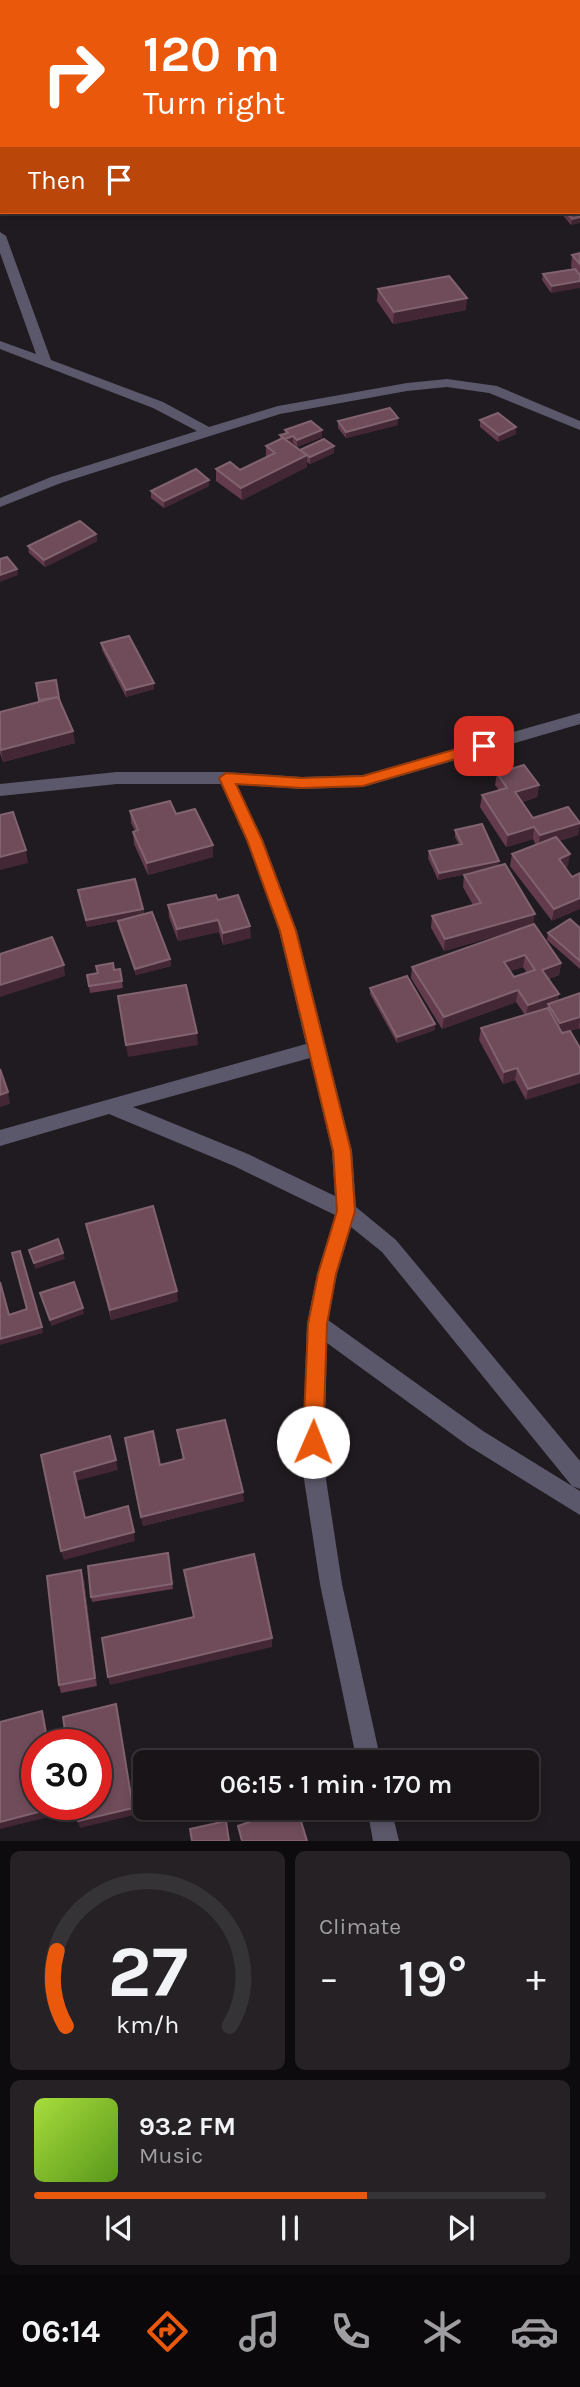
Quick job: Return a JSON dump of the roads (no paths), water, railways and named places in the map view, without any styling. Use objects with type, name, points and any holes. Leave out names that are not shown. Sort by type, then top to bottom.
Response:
[{"type":"street","points":[[0,236],[46,363]]},
{"type":"street","points":[[0,345],[146,400],[208,432]]},
{"type":"street","points":[[0,502],[56,480],[278,410],[354,395],[447,383],[492,388],[580,426]]},
{"type":"street","points":[[0,790],[117,778],[226,778],[302,783],[363,781],[580,718]]},
{"type":"street","points":[[226,778],[255,840],[288,931],[342,1151],[346,1211],[327,1274],[317,1324],[313,1466],[331,1584],[366,1750]]},
{"type":"street","points":[[0,1138],[112,1107],[229,1069],[317,1049]]},
{"type":"street","points":[[112,1107],[241,1160],[346,1211],[389,1246],[580,1478]]},
{"type":"street","points":[[317,1324],[475,1438],[580,1504]]},
{"type":"street","points":[[382,1820],[386,1841]]}]
